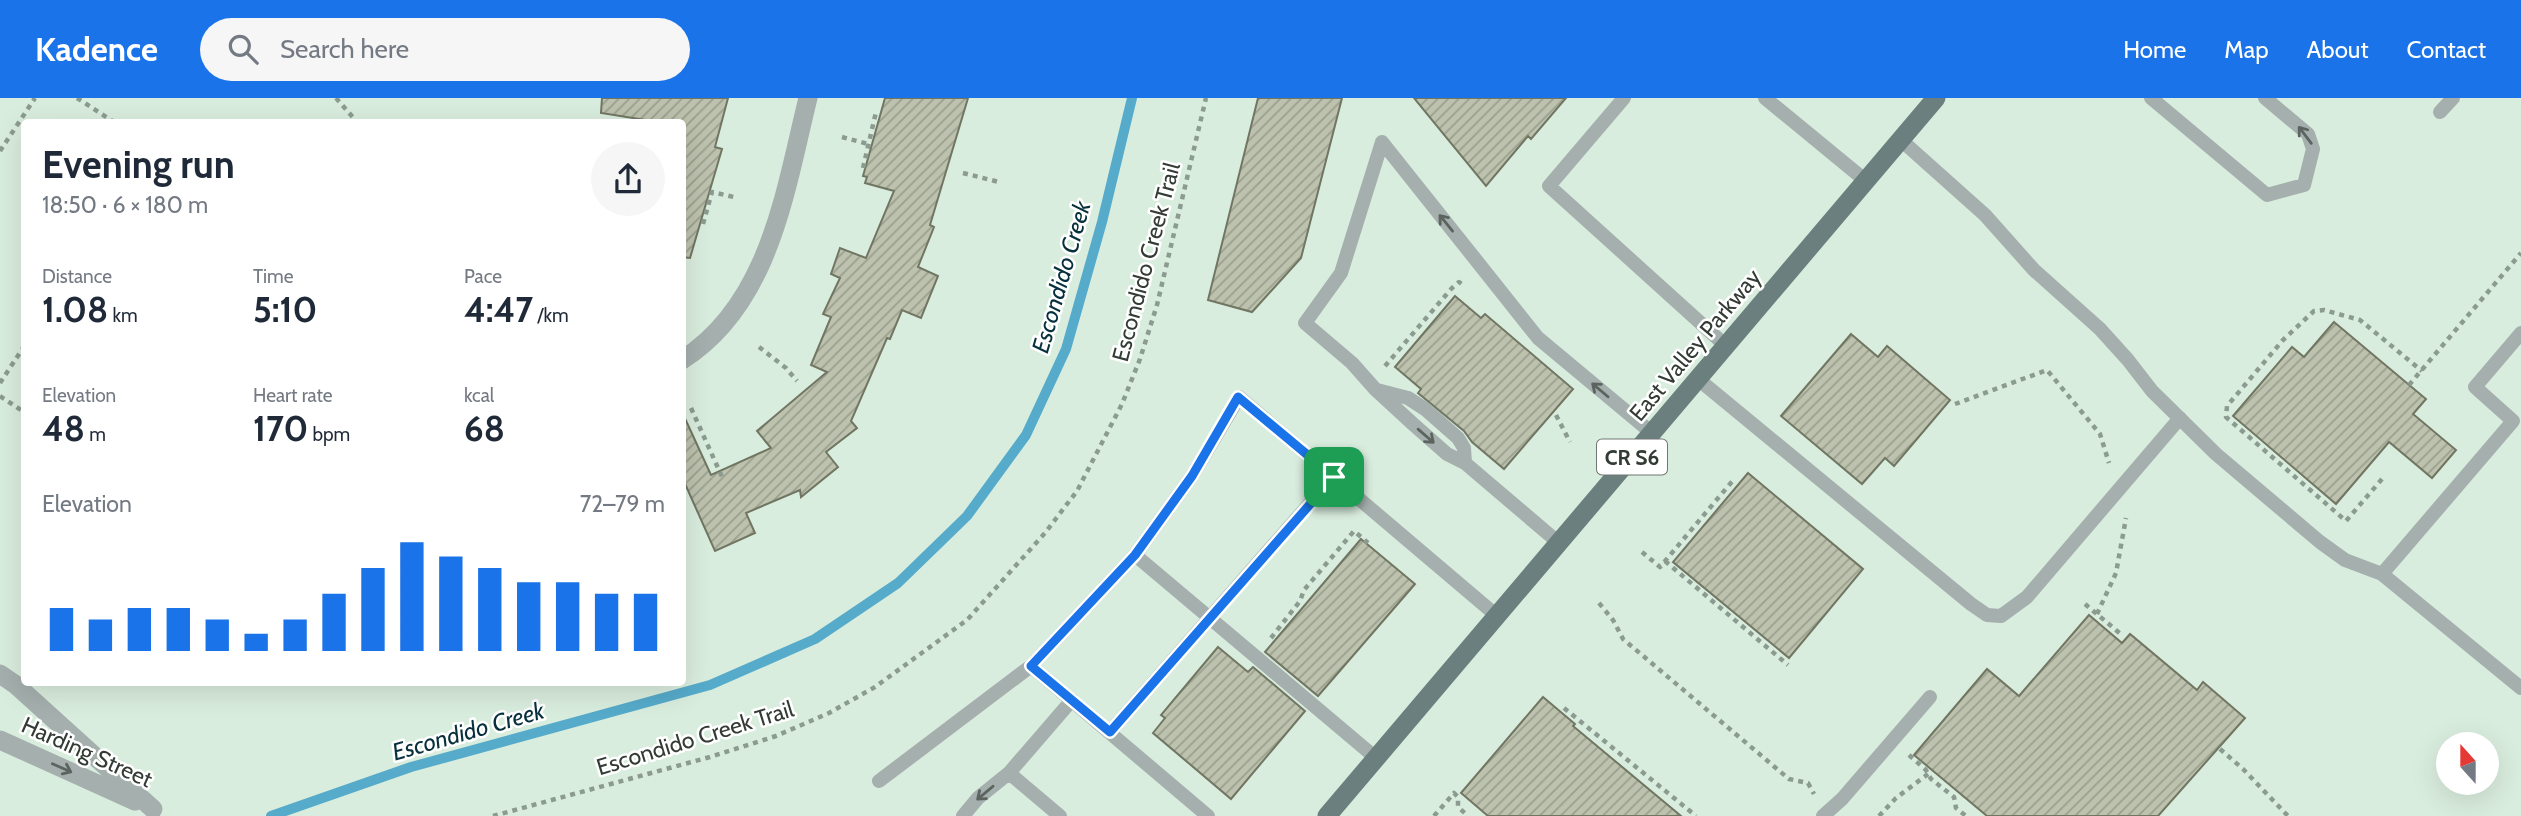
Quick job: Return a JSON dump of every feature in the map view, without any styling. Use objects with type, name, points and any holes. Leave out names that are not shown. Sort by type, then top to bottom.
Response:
[{"type":"main road","name":"East Valley Parkway","points":[[1327,816],[1936,98]]},
{"type":"street","points":[[686,358],[733,314],[761,267],[779,214],[808,98]]},
{"type":"street","name":"Harding Street","points":[[0,674],[16,685],[158,813]]},
{"type":"street","name":"Harding Street","points":[[0,740],[158,813]]},
{"type":"lane","points":[[1624,98],[1549,186],[1726,346]]},
{"type":"lane","points":[[1765,98],[1866,181]]},
{"type":"lane","points":[[2151,98],[2267,195],[2304,185],[2314,149],[2308,134],[2265,98]]},
{"type":"lane","points":[[2440,112],[2453,98]]},
{"type":"lane","points":[[1902,140],[1985,215],[2034,270],[2100,329],[2129,360],[2152,391],[2217,454],[2319,542],[2346,560],[2382,574],[2521,688]]},
{"type":"lane","points":[[1559,543],[1465,463],[1447,454],[1373,387],[1352,363],[1305,323],[1341,273],[1382,142],[1538,338],[1652,433]]},
{"type":"lane","points":[[2382,574],[2513,421],[2475,387],[2521,333]]},
{"type":"lane","points":[[1698,379],[1971,604],[1987,614],[2001,616],[2027,597],[2180,418]]},
{"type":"lane","points":[[879,781],[1031,666],[1135,555],[1192,476],[1238,397],[1497,616]]},
{"type":"lane","points":[[1110,732],[1334,477]]},
{"type":"lane","points":[[1135,555],[1376,758]]},
{"type":"lane","points":[[1031,666],[1208,816]]},
{"type":"lane","points":[[1825,814],[1842,799],[1930,697]]},
{"type":"lane","points":[[963,816],[978,798],[1009,773],[1072,700]]},
{"type":"lane","points":[[1009,773],[1060,816]]},
{"type":"path","points":[[22,119],[36,98]]},
{"type":"path","points":[[77,98],[109,119]]},
{"type":"path","points":[[335,98],[355,119]]},
{"type":"path","name":"Escondido Creek Trail","points":[[493,816],[710,757],[776,736],[829,713],[875,687],[968,620],[1045,533],[1077,491],[1122,404],[1157,305],[1206,98]]},
{"type":"path","points":[[863,168],[876,112]]},
{"type":"path","points":[[0,152],[21,120]]},
{"type":"path","points":[[842,137],[868,144]]},
{"type":"path","points":[[963,173],[999,182]]},
{"type":"path","points":[[703,224],[712,192],[738,198]]},
{"type":"path","points":[[2409,385],[2521,253]]},
{"type":"path","points":[[1373,387],[1452,288],[1459,282],[1469,288]]},
{"type":"path","points":[[2382,479],[2346,521],[2226,417],[2227,406],[2283,340],[2314,311],[2323,310],[2360,320],[2422,371]]},
{"type":"path","points":[[759,347],[786,368],[797,381]]},
{"type":"path","points":[[0,383],[2,375],[21,351]]},
{"type":"path","points":[[1955,404],[2047,370],[2101,434],[2127,519],[2116,573],[2097,614]]},
{"type":"path","points":[[0,396],[21,410]]},
{"type":"path","points":[[691,408],[723,479]]},
{"type":"path","points":[[1556,415],[1570,442]]},
{"type":"path","points":[[1642,552],[1660,567],[1735,478]]},
{"type":"path","points":[[1279,645],[1270,637],[1300,601],[1304,590],[1354,531],[1374,548]]},
{"type":"path","points":[[1665,561],[1788,665]]},
{"type":"path","points":[[1599,603],[1613,620],[1623,639],[1789,779],[1808,783],[1825,814]]},
{"type":"path","points":[[2085,604],[2123,636]]},
{"type":"path","points":[[1564,708],[1696,816]]},
{"type":"path","points":[[1892,741],[1954,797],[1956,808],[1966,816]]},
{"type":"path","points":[[2220,749],[2288,816]]},
{"type":"path","points":[[1879,816],[1896,798],[1928,774]]},
{"type":"path","points":[[1434,816],[1454,793],[1458,797],[1458,807],[1468,816]]},
{"type":"building","points":[[602,98],[728,98],[715,147],[722,149],[690,258],[686,258],[686,119],[639,119],[601,113]]},
{"type":"building","points":[[885,98],[968,98],[930,225],[934,227],[918,267],[938,276],[921,318],[902,310],[890,339],[887,338],[851,421],[857,428],[826,452],[838,467],[801,497],[800,490],[746,513],[755,533],[715,551],[686,486],[686,421],[711,475],[771,448],[757,431],[827,372],[811,365],[831,317],[823,314],[840,278],[831,274],[840,248],[866,258],[894,191],[865,183],[867,177],[863,176]]},
{"type":"building","points":[[1258,98],[1342,98],[1301,258],[1252,312],[1208,300]]},
{"type":"building","points":[[1414,98],[1566,98],[1531,139],[1528,136],[1486,186]]},
{"type":"building","points":[[1455,296],[1481,318],[1485,314],[1573,389],[1504,469],[1418,393],[1421,389],[1395,367]]},
{"type":"building","points":[[2334,322],[2426,399],[2413,414],[2456,450],[2432,478],[2389,442],[2336,504],[2233,416],[2292,347],[2304,357]]},
{"type":"building","points":[[1851,334],[1878,357],[1887,346],[1950,400],[1894,466],[1885,458],[1862,484],[1781,416]]},
{"type":"building","points":[[1748,473],[1863,569],[1789,658],[1673,562]]},
{"type":"building","points":[[1361,539],[1415,584],[1318,696],[1265,652]]},
{"type":"building","points":[[2089,615],[2122,643],[2130,634],[2197,690],[2203,682],[2245,718],[2158,816],[1987,816],[1914,755],[1987,669],[2019,696]]},
{"type":"building","points":[[1218,647],[1248,672],[1253,667],[1305,711],[1231,799],[1153,733],[1165,718],[1161,715]]},
{"type":"building","points":[[1543,697],[1575,724],[1573,726],[1681,816],[1488,816],[1461,793]]},
{"type":"waterway","name":"Escondido Creek","points":[[271,816],[411,767],[710,685],[815,639],[898,583],[967,516],[1026,435],[1066,349],[1102,222],[1132,98]]},
{"type":"route","points":[[1238,397],[1334,477],[1110,732],[1031,666],[1135,555],[1192,476],[1238,397]]}]
